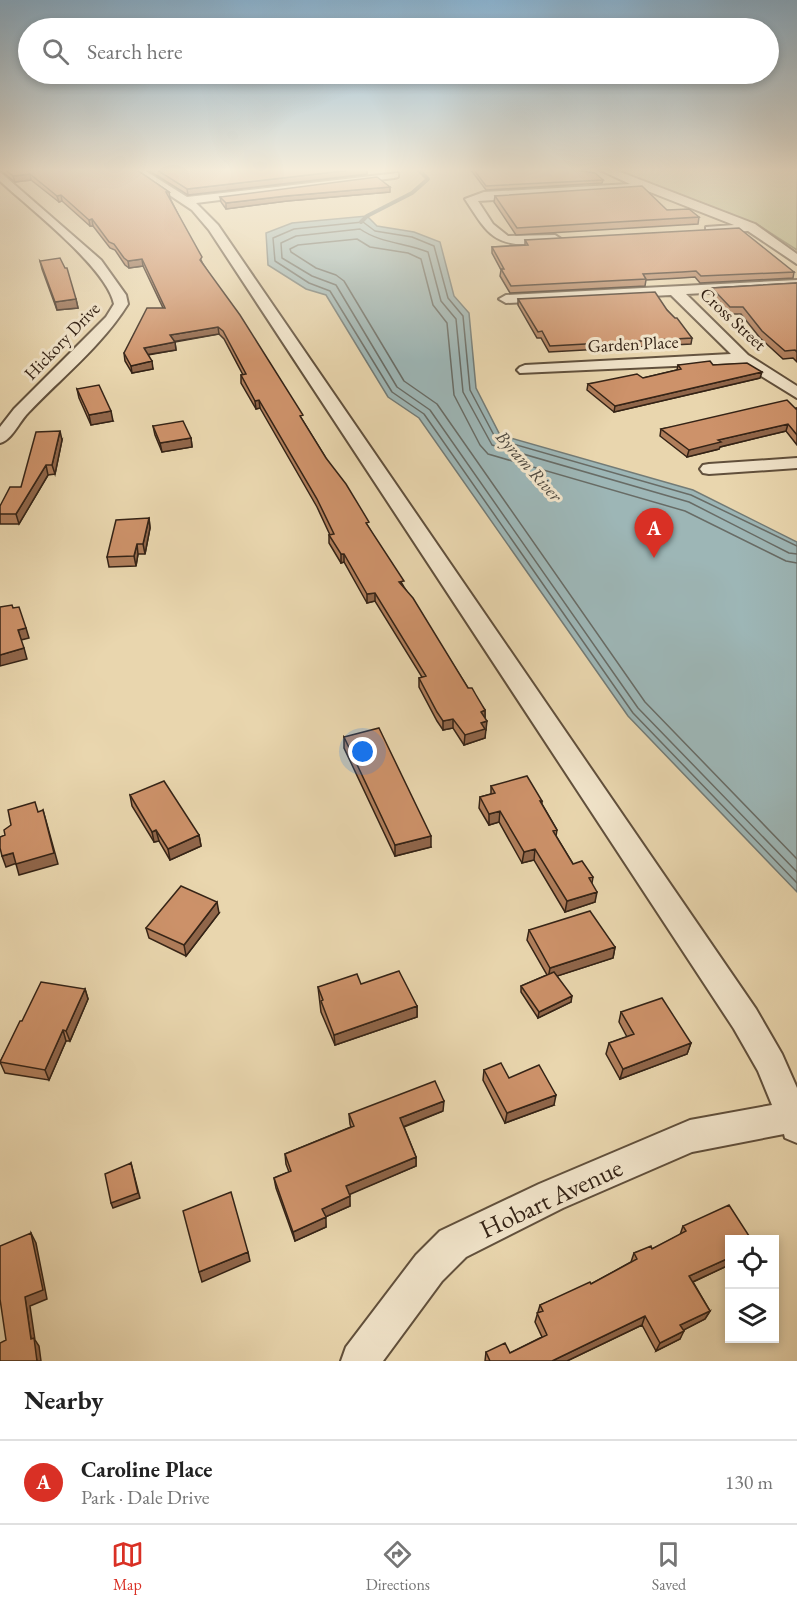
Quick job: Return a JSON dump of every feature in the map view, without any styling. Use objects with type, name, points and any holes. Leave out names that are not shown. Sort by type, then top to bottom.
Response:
[{"type":"street","name":"Hickory Drive","points":[[0,438],[26,406],[111,320],[121,304],[119,295],[96,263],[63,234]]},
{"type":"street","points":[[218,234],[745,1019],[771,1064],[795,1122]]},
{"type":"street","points":[[493,234],[503,240],[518,241],[564,238]]},
{"type":"street","points":[[760,234],[797,260]]},
{"type":"street","points":[[506,299],[797,284]]},
{"type":"street","name":"Cross Street","points":[[675,291],[743,358],[797,393]]},
{"type":"street","name":"Garden Place","points":[[525,370],[743,358]]},
{"type":"street","points":[[709,469],[797,463]]},
{"type":"street","name":"Hobart Avenue","points":[[360,1361],[429,1268],[453,1244],[551,1196],[690,1136],[738,1125],[795,1122]]},
{"type":"green space","points":[[772,234],[797,234],[797,250]]},
{"type":"water","name":"Byram River","points":[[266,234],[418,234],[440,242],[454,296],[469,313],[476,388],[500,435],[693,490],[797,542],[797,892],[628,716],[419,418],[388,397],[326,295],[306,289],[268,265]]},
{"type":"building","points":[[103,234],[189,234],[202,257],[200,260],[240,315],[303,415],[300,416],[326,458],[346,484],[369,522],[366,523],[404,581],[399,582],[413,598],[468,688],[472,688],[485,710],[481,712],[487,721],[481,723],[485,729],[465,735],[453,719],[443,721],[437,712],[419,678],[426,676],[375,593],[367,594],[344,554],[341,554],[329,535],[334,534],[317,499],[259,400],[255,401],[241,375],[246,374],[223,331],[218,327],[170,335],[175,342],[144,348],[152,361],[131,366],[124,353],[147,308],[165,308],[142,259],[128,261],[114,244],[109,242]]},
{"type":"building","points":[[641,234],[746,234],[794,272],[701,276],[696,271],[643,274],[646,279],[511,286],[492,247],[528,245],[525,240]]},
{"type":"building","points":[[60,258],[67,268],[76,299],[55,302],[40,261]]},
{"type":"building","points":[[797,283],[797,352],[795,350],[785,351],[762,331],[743,307],[730,307],[712,288]]},
{"type":"building","points":[[655,292],[667,310],[677,318],[692,338],[550,346],[542,331],[538,332],[518,299]]},
{"type":"building","points":[[710,361],[713,365],[747,363],[762,372],[615,406],[588,384],[637,374],[643,378],[681,369],[678,365]]},
{"type":"building","points":[[99,385],[111,411],[89,415],[77,389]]},
{"type":"building","points":[[787,400],[797,408],[797,435],[788,424],[718,440],[721,442],[689,450],[661,429]]},
{"type":"building","points":[[183,421],[191,438],[160,443],[153,426]]},
{"type":"building","points":[[60,431],[52,465],[46,465],[16,514],[0,514],[0,506],[10,487],[21,487],[36,432]]},
{"type":"building","points":[[149,518],[143,544],[137,544],[134,556],[107,557],[116,520]]},
{"type":"building","points":[[12,605],[13,608],[19,607],[26,628],[18,630],[24,648],[0,655],[0,607]]},
{"type":"building","points":[[379,728],[431,836],[395,845],[344,737]]},
{"type":"building","points":[[527,776],[557,830],[553,831],[573,864],[582,861],[593,877],[589,878],[597,892],[567,901],[535,849],[524,852],[500,811],[489,814],[480,797],[495,793],[491,786]]},
{"type":"building","points":[[164,781],[199,835],[168,849],[156,830],[152,832],[130,795]]},
{"type":"building","points":[[35,802],[38,812],[43,810],[54,853],[16,864],[13,853],[2,856],[0,848],[0,837],[5,835],[4,830],[11,825],[8,810]]},
{"type":"building","points":[[181,886],[217,902],[184,945],[146,928]]},
{"type":"building","points":[[590,911],[615,947],[550,968],[529,930]]},
{"type":"building","points":[[399,971],[417,1006],[334,1035],[318,987],[357,974],[361,984]]},
{"type":"building","points":[[554,972],[572,996],[539,1012],[521,986]]},
{"type":"building","points":[[41,982],[85,989],[66,1031],[63,1030],[45,1070],[0,1062],[20,1021]]},
{"type":"building","points":[[662,998],[691,1043],[623,1069],[609,1043],[634,1034],[621,1012]]},
{"type":"building","points":[[501,1063],[509,1078],[539,1065],[556,1095],[507,1113],[484,1070]]},
{"type":"building","points":[[435,1081],[444,1101],[400,1118],[416,1157],[346,1186],[350,1196],[322,1209],[326,1217],[293,1232],[274,1178],[291,1171],[285,1154],[354,1126],[349,1114]]},
{"type":"building","points":[[131,1163],[138,1193],[111,1203],[105,1174]]},
{"type":"building","points":[[231,1192],[248,1252],[199,1272],[183,1211]]},
{"type":"building","points":[[729,1205],[748,1235],[725,1235],[725,1260],[689,1276],[710,1311],[680,1325],[684,1331],[660,1343],[645,1316],[552,1361],[490,1361],[486,1352],[505,1343],[510,1353],[547,1335],[537,1313],[543,1311],[540,1305],[590,1282],[591,1284],[637,1259],[634,1253],[651,1246],[652,1249],[686,1231],[683,1226]]},
{"type":"building","points":[[31,1233],[43,1290],[25,1297],[31,1339],[34,1338],[37,1361],[0,1361],[0,1343],[6,1340],[0,1299],[0,1246]]},
{"type":"place","name":"Caroline Place","points":[[654,558]]}]
